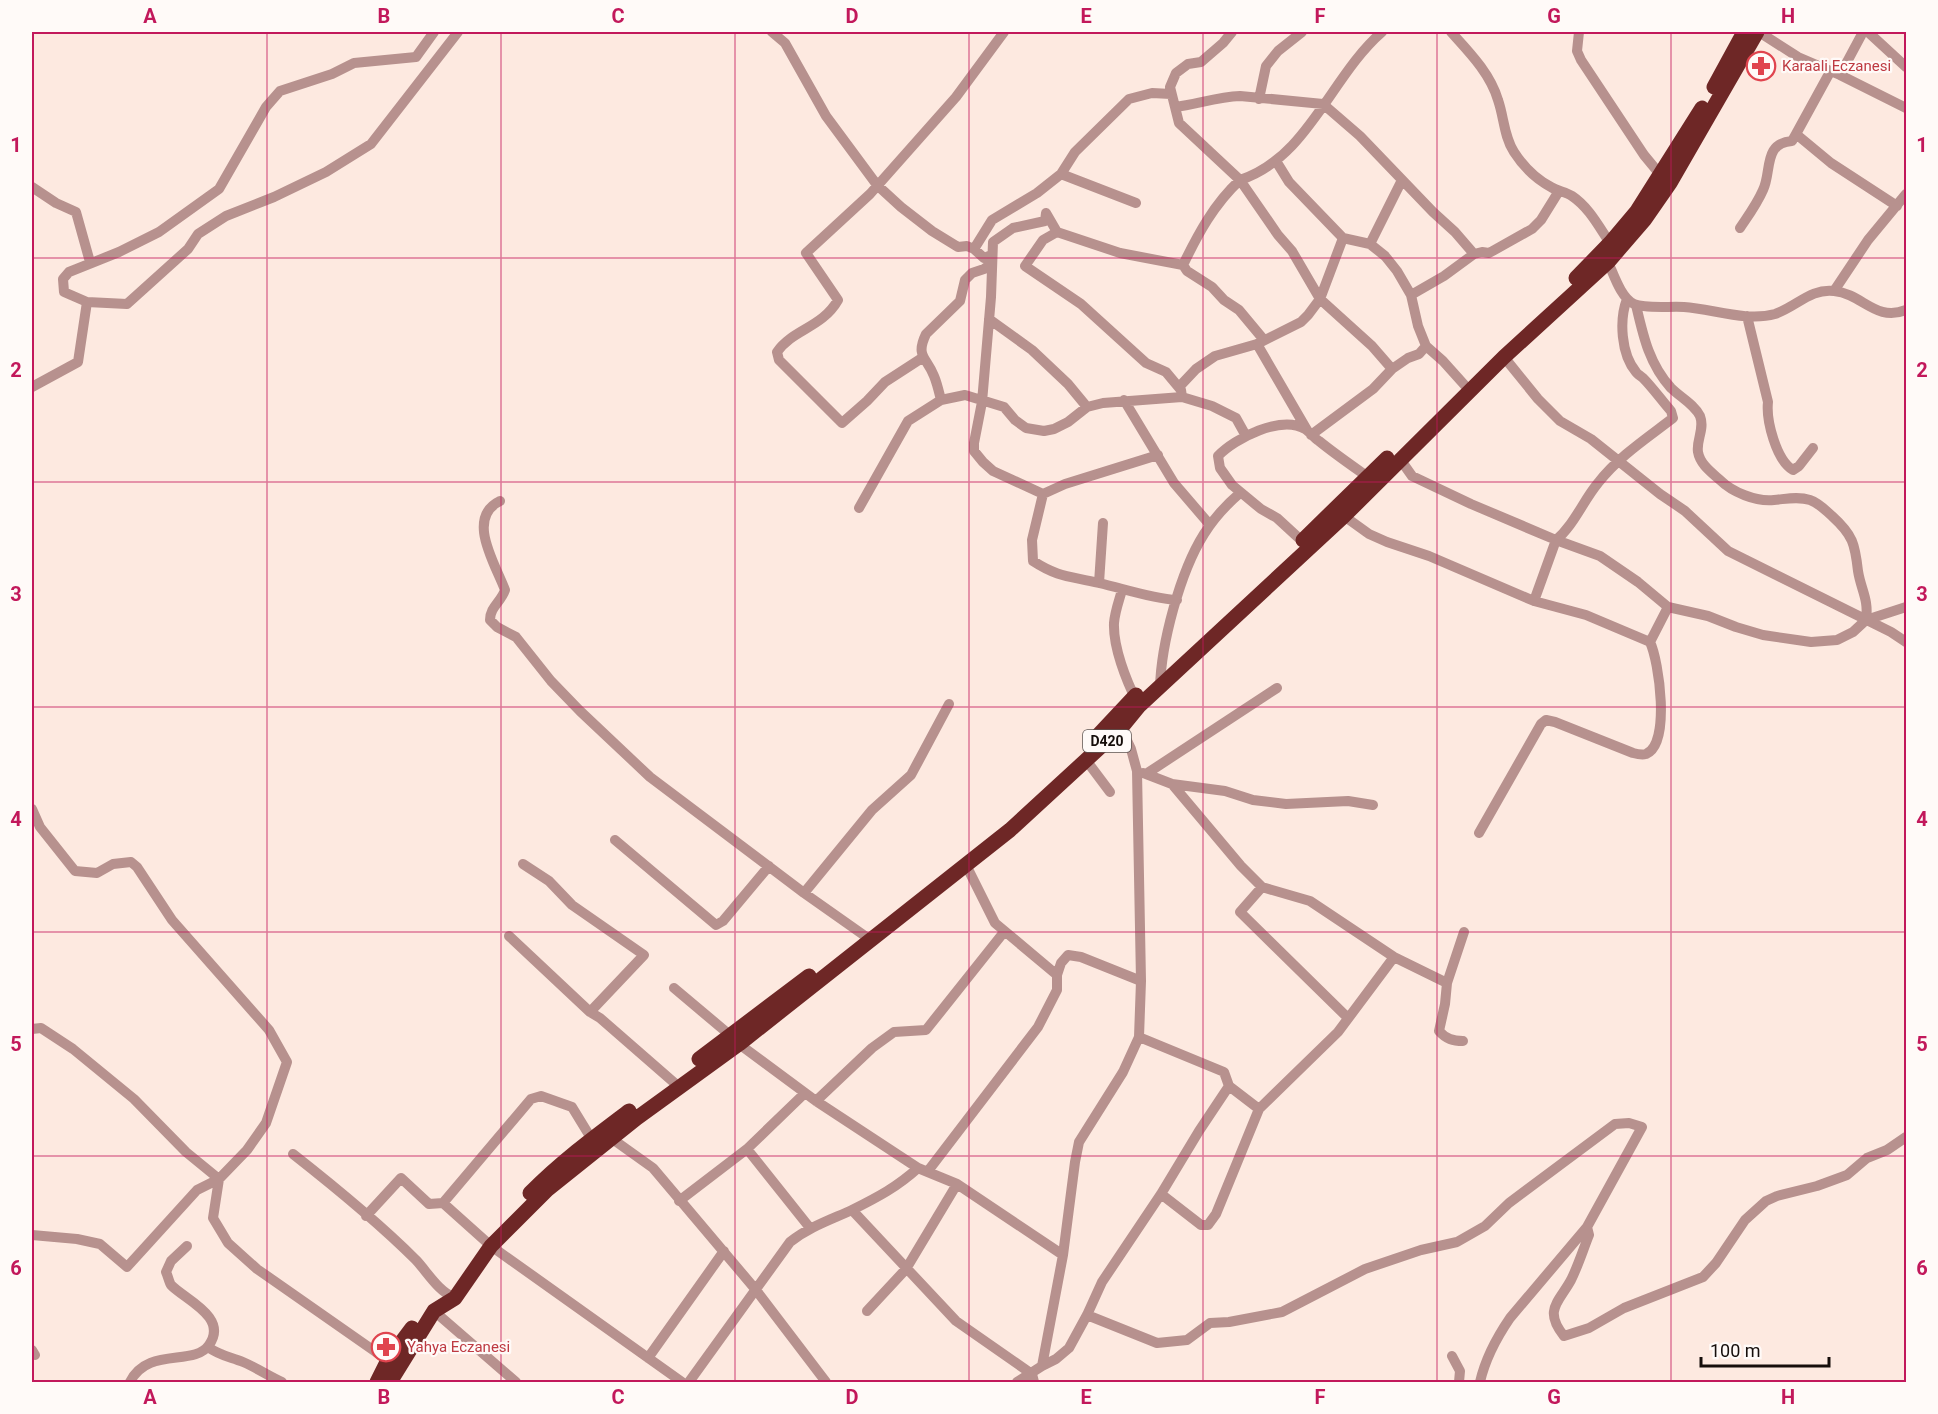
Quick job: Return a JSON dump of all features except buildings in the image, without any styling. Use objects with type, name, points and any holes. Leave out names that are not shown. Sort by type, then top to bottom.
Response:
[{"type":"highway","name":"D420","points":[[865,940],[988,837],[1344,516],[1400,459],[1466,386],[1504,357],[1645,219],[1744,32]]},
{"type":"highway","name":"D420","points":[[1665,179],[1758,32]]},
{"type":"highway","name":"D420","points":[[1160,682],[1368,477],[1569,286],[1611,252]]},
{"type":"highway","name":"D420","points":[[377,1383],[434,1311],[451,1296],[488,1243],[547,1190],[594,1143],[735,1040],[1010,830],[1121,728],[1137,702]]},
{"type":"highway","name":"D420","points":[[594,1143],[612,1138],[675,1083]]},
{"type":"highway","name":"D420","points":[[390,1383],[393,1364],[422,1314],[451,1296]]},
{"type":"street","points":[[434,32],[416,57],[354,63],[332,74],[280,91],[266,107],[219,189],[159,232],[119,252],[69,272],[63,279],[64,291],[87,302],[127,304],[188,249],[198,234],[226,216],[316,177],[371,144],[458,32]]},
{"type":"street","points":[[772,32],[785,43],[826,116],[877,185],[932,231],[958,247],[967,246],[984,258],[992,259]]},
{"type":"street","points":[[922,358],[885,381],[842,423],[779,360],[777,352],[782,344],[817,324],[838,300],[806,253],[877,185],[956,97],[1004,32]]},
{"type":"street","points":[[1232,32],[1223,44],[1201,62],[1188,64],[1176,73],[1170,87],[1179,123],[1240,180],[1278,235],[1292,251],[1320,299],[1372,346],[1392,369]]},
{"type":"street","points":[[1258,99],[1266,66],[1278,51],[1302,32]]},
{"type":"street","points":[[1182,265],[1210,215],[1225,194],[1240,180],[1256,175],[1294,146],[1366,45],[1382,32]]},
{"type":"street","points":[[1451,32],[1490,80],[1498,99],[1508,142],[1514,153],[1537,178],[1572,196],[1595,219],[1632,302],[1654,363],[1672,389],[1699,415],[1702,432],[1697,450],[1705,466],[1721,482],[1734,490],[1772,501],[1794,498],[1811,500],[1842,524],[1853,541],[1859,577],[1868,607],[1866,620]]},
{"type":"street","points":[[1582,32],[1577,51],[1581,60],[1665,179]]},
{"type":"street","points":[[1758,32],[1798,57],[1906,108]]},
{"type":"street","points":[[1740,228],[1764,189],[1774,150],[1781,142],[1792,141],[1863,32]]},
{"type":"street","points":[[1868,32],[1906,67]]},
{"type":"street","points":[[974,249],[992,220],[1037,193],[1061,174],[1075,152],[1130,99],[1152,93],[1172,94]]},
{"type":"street","points":[[1175,107],[1199,104],[1227,96],[1323,104],[1360,136],[1474,254]]},
{"type":"street","points":[[1796,134],[1831,163],[1897,206]]},
{"type":"street","points":[[1276,161],[1289,182],[1343,237],[1370,244],[1385,255],[1411,296],[1418,326],[1426,346],[1466,386]]},
{"type":"street","points":[[1061,174],[1136,203]]},
{"type":"street","points":[[1370,244],[1402,180]]},
{"type":"street","points":[[32,187],[75,212],[90,262]]},
{"type":"street","points":[[1411,296],[1474,254],[1489,253],[1532,229],[1541,220],[1559,191]]},
{"type":"street","points":[[1834,291],[1868,240],[1906,194]]},
{"type":"street","points":[[1158,455],[1065,484],[1043,494],[993,471],[974,451],[982,402],[993,242],[1005,232],[1012,228],[1045,221],[1046,213],[1057,232],[1120,253],[1182,265],[1239,310],[1260,342],[1309,432]]},
{"type":"street","points":[[1057,232],[1043,240],[1025,266],[1081,304],[1146,363],[1166,372],[1181,392],[1236,418],[1246,436]]},
{"type":"street","points":[[859,508],[908,421],[941,400],[965,395],[1004,407],[1015,420],[1026,428],[1035,430],[1054,429],[1068,422],[1087,407],[1181,392],[1196,369],[1215,356],[1260,342],[1301,322],[1320,299],[1343,237]]},
{"type":"street","points":[[941,400],[933,374],[922,358],[921,349],[926,334],[960,301],[964,280],[972,273],[984,269],[992,259]]},
{"type":"street","points":[[1534,601],[1556,540],[1564,533],[1597,483],[1618,460],[1673,418],[1671,411],[1636,373],[1631,364],[1623,338],[1621,322],[1623,309],[1632,302],[1747,316],[1776,314],[1812,294],[1834,291],[1885,314],[1906,310]]},
{"type":"street","points":[[32,387],[78,362],[87,302]]},
{"type":"street","points":[[1747,316],[1768,402],[1767,411],[1774,440],[1786,466],[1792,470],[1799,466],[1814,448]]},
{"type":"street","points":[[989,319],[1041,358],[1068,384],[1087,407]]},
{"type":"street","points":[[1309,432],[1373,389],[1392,369],[1408,358],[1419,354],[1426,346]]},
{"type":"street","points":[[1504,357],[1538,399],[1560,421],[1591,439],[1660,494],[1697,520],[1715,541],[1728,551],[1906,642]]},
{"type":"street","points":[[1124,400],[1174,483],[1210,525]]},
{"type":"street","points":[[1302,540],[1277,518],[1240,493],[1220,468],[1218,456],[1224,449],[1246,436],[1280,425],[1293,424],[1309,432],[1368,477]]},
{"type":"street","points":[[1400,459],[1412,476],[1471,504],[1600,556],[1638,582],[1668,607],[1708,616],[1763,635],[1811,642],[1837,640],[1853,632],[1866,620],[1906,607]]},
{"type":"street","points":[[1160,682],[1162,651],[1190,563],[1210,525],[1240,493]]},
{"type":"street","points":[[1043,494],[1032,540],[1033,561],[1058,576],[1177,600]]},
{"type":"street","points":[[500,501],[491,506],[485,518],[486,547],[505,590],[490,612],[490,620],[497,627],[516,637],[551,681],[650,777],[865,940]]},
{"type":"street","points":[[1344,516],[1369,534],[1429,556],[1534,601],[1586,615],[1650,642]]},
{"type":"street","points":[[1099,583],[1103,522]]},
{"type":"street","points":[[1122,590],[1114,626],[1126,677],[1137,702]]},
{"type":"street","points":[[1479,833],[1541,724],[1546,720],[1633,753],[1648,753],[1652,749],[1662,713],[1658,663],[1650,642],[1668,607]]},
{"type":"street","points":[[1142,773],[1277,688]]},
{"type":"street","points":[[804,893],[872,810],[911,775],[950,704]]},
{"type":"street","points":[[1017,1383],[1033,1378],[1042,1366],[1063,1255],[1074,1162],[1079,1142],[1123,1072],[1139,1037],[1142,773],[1121,728]]},
{"type":"street","points":[[1086,760],[1110,792]]},
{"type":"street","points":[[1142,773],[1172,784],[1225,791],[1252,800],[1286,804],[1348,801],[1373,805]]},
{"type":"street","points":[[1172,784],[1241,866],[1262,887],[1310,901],[1394,957],[1447,983]]},
{"type":"street","points":[[32,809],[36,829],[75,871],[97,873],[113,864],[131,861],[172,920],[269,1030],[287,1062],[266,1123],[247,1150],[219,1179],[197,1190],[127,1267],[100,1244],[77,1239],[32,1235]]},
{"type":"street","points":[[615,840],[716,926],[723,921],[769,866]]},
{"type":"street","points":[[523,864],[549,881],[572,905],[644,955],[590,1012]]},
{"type":"street","points":[[966,865],[995,923],[1057,975]]},
{"type":"street","points":[[1262,887],[1240,912],[1348,1018]]},
{"type":"street","points":[[816,1101],[872,1048],[894,1032],[926,1030],[1004,932]]},
{"type":"street","points":[[1463,1041],[1444,1037],[1439,1031],[1447,983],[1464,932]]},
{"type":"street","points":[[509,936],[590,1012],[675,1083]]},
{"type":"street","points":[[689,1383],[790,1242],[810,1228],[852,1210],[898,1186],[923,1169],[1038,1027],[1057,990],[1057,975],[1061,963],[1068,955],[1081,957],[1141,981]]},
{"type":"street","points":[[1161,1194],[1201,1225],[1208,1225],[1216,1214],[1259,1109],[1338,1032],[1394,957]]},
{"type":"street","points":[[674,988],[735,1040],[816,1101],[923,1169],[957,1184],[1063,1255]]},
{"type":"street","points":[[32,1029],[42,1028],[73,1049],[134,1099],[186,1152],[219,1179]]},
{"type":"street","points":[[1139,1037],[1224,1072],[1229,1086],[1259,1109]]},
{"type":"street","points":[[1042,1366],[1056,1359],[1069,1348],[1102,1282],[1229,1086]]},
{"type":"street","points":[[679,1201],[747,1149],[805,1093]]},
{"type":"street","points":[[366,1216],[401,1178],[429,1204],[443,1203],[531,1099],[541,1096],[572,1107],[594,1143]]},
{"type":"street","points":[[1087,1315],[1157,1342],[1187,1340],[1210,1323],[1282,1312],[1365,1269],[1421,1250],[1457,1242],[1485,1226],[1509,1203],[1615,1124],[1629,1123],[1642,1127],[1587,1227],[1510,1318],[1496,1342],[1480,1383]]},
{"type":"street","points":[[1587,1227],[1588,1235],[1570,1281],[1560,1294],[1554,1309],[1556,1326],[1564,1336],[1589,1328],[1624,1308],[1703,1277],[1716,1263],[1745,1220],[1766,1201],[1847,1175],[1867,1158],[1887,1150],[1906,1137]]},
{"type":"street","points":[[612,1138],[652,1168],[756,1290],[826,1383]]},
{"type":"street","points":[[747,1149],[810,1228]]},
{"type":"street","points":[[293,1154],[416,1260],[451,1296]]},
{"type":"street","points":[[219,1179],[213,1218],[228,1244],[257,1269],[393,1364]]},
{"type":"street","points":[[867,1311],[906,1269],[957,1184]]},
{"type":"street","points":[[443,1203],[488,1243],[682,1383]]},
{"type":"street","points":[[852,1210],[956,1321],[1033,1378]]},
{"type":"street","points":[[130,1383],[138,1369],[163,1359],[190,1355],[208,1347],[214,1335],[211,1321],[204,1311],[170,1284],[166,1272],[171,1261],[187,1246]]},
{"type":"street","points":[[648,1358],[724,1251]]},
{"type":"street","points":[[434,1311],[516,1383]]},
{"type":"street","points":[[208,1347],[222,1355],[240,1360],[265,1379],[282,1383]]},
{"type":"street","points":[[1452,1356],[1460,1371],[1460,1383]]},
{"type":"place","name":"Karaali Eczanesi","points":[[1761,66]]},
{"type":"place","name":"Yahya Eczanesi","points":[[386,1347]]}]
